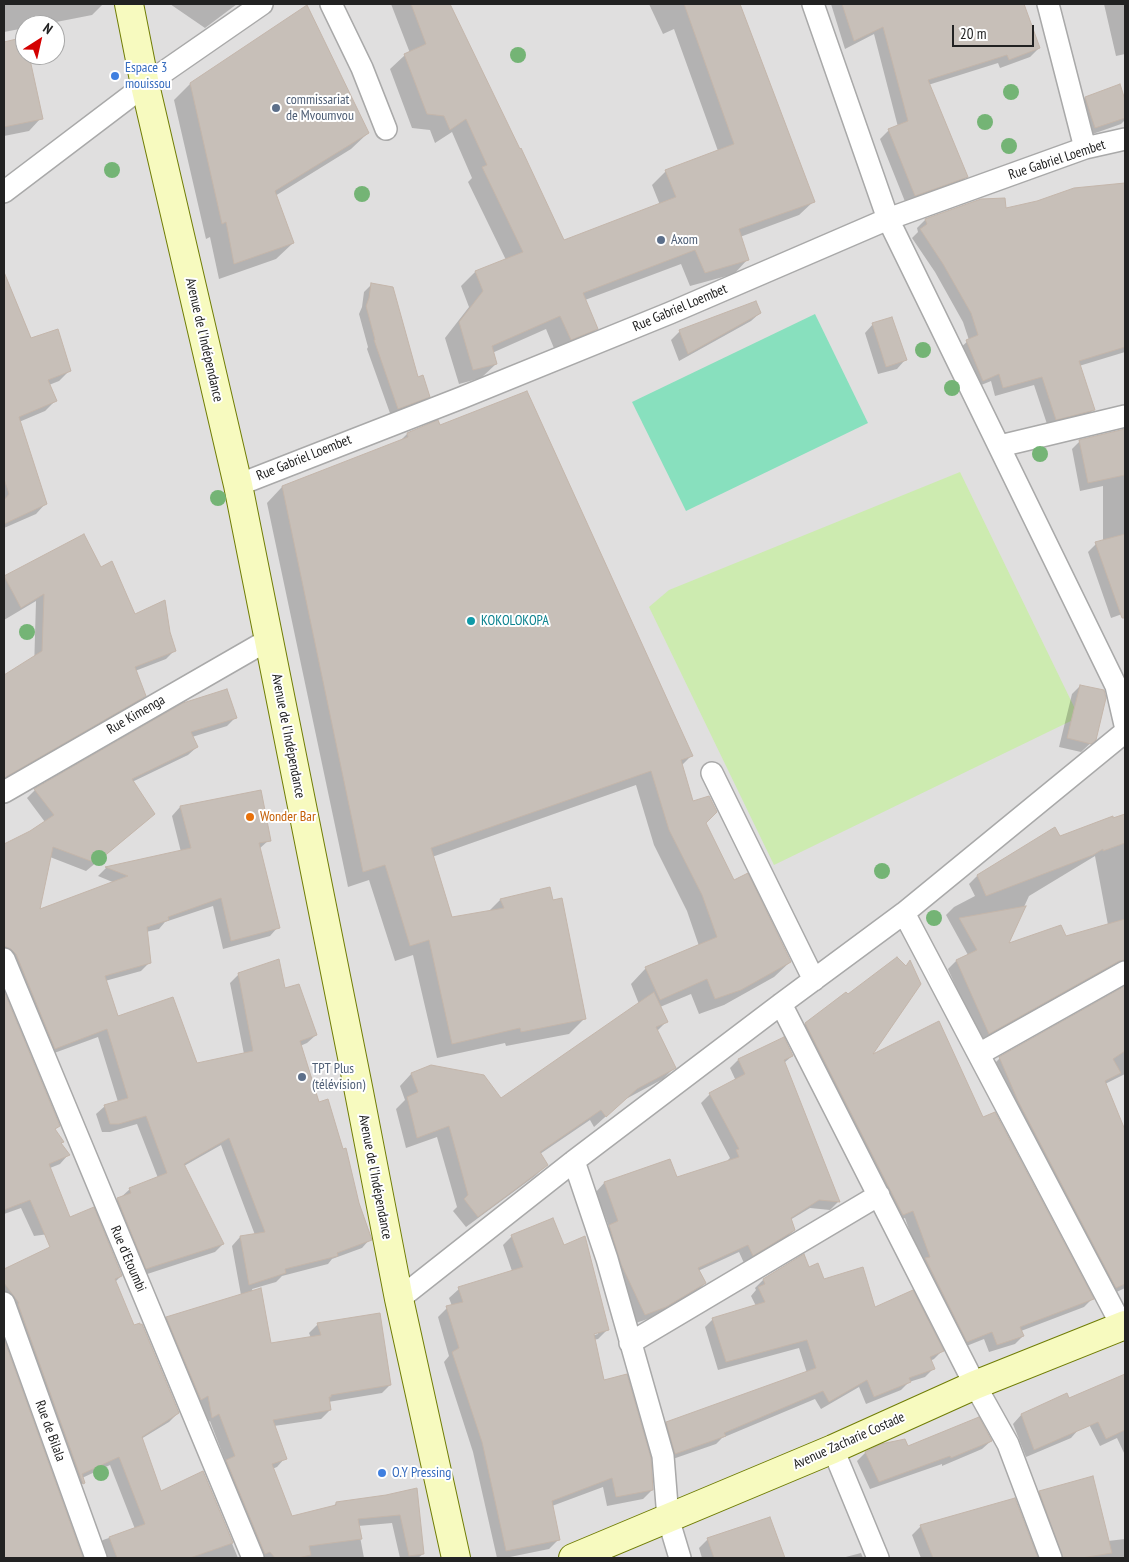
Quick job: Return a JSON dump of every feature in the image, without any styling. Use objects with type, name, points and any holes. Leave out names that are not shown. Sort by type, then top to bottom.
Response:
[{"type":"street","name":"Avenue de l'Indépendance","points":[[130,4],[145,85],[238,485],[399,1299],[456,1558]]},
{"type":"street","points":[[4,192],[145,85],[262,4]]},
{"type":"street","points":[[331,4],[362,68],[386,129]]},
{"type":"street","points":[[812,4],[888,219],[1000,446],[1121,684],[1125,725]]},
{"type":"street","points":[[1048,4],[1085,148]]},
{"type":"street","name":"Rue Gabriel Loembet","points":[[238,485],[661,317],[888,219],[1085,148],[1125,139]]},
{"type":"street","points":[[1000,446],[1125,416]]},
{"type":"street","name":"Rue Kimenga","points":[[4,792],[268,640]]},
{"type":"street","points":[[399,1299],[574,1161],[904,913],[1125,732]]},
{"type":"street","points":[[712,772],[814,980]]},
{"type":"street","points":[[904,913],[1124,1326]]},
{"type":"street","name":"Rue d'Etoumbi","points":[[4,959],[253,1558]]},
{"type":"street","points":[[979,1054],[1125,972]]},
{"type":"street","points":[[781,1004],[975,1385],[1008,1444],[1051,1558]]},
{"type":"street","points":[[574,1161],[607,1259],[663,1456],[668,1518],[680,1558]]},
{"type":"street","points":[[630,1343],[879,1195]]},
{"type":"street","name":"Rue de Bilala","points":[[4,1304],[96,1558]]},
{"type":"street","name":"Avenue Zacharie Costade","points":[[573,1558],[833,1449],[975,1385],[1124,1326]]},
{"type":"street","points":[[833,1449],[878,1558]]},
{"type":"shaded area","points":[[4,4],[1125,4],[1125,1558],[4,1558]]},
{"type":"green space","points":[[815,314],[868,423],[686,511],[632,402]]},
{"type":"green space","points":[[960,472],[1079,717],[774,865],[649,607],[669,590]]},
{"type":"building","points":[[411,4],[450,4],[564,240],[676,197],[665,170],[734,144],[684,4],[740,4],[815,202],[739,229],[749,260],[705,273],[695,250],[583,293],[598,329],[571,340],[560,316],[492,346],[497,364],[473,370],[459,322],[483,291],[475,271],[523,252],[482,167],[487,165],[466,119],[450,130],[444,116],[427,114],[404,54],[426,44]]},
{"type":"building","points":[[842,4],[1024,4],[1040,48],[1009,60],[1007,55],[928,80],[968,177],[915,196],[888,129],[908,121],[883,27],[854,41]]},
{"type":"building","name":"commissariat de Mvoumvou","points":[[307,5],[369,133],[275,191],[294,243],[234,264],[226,222],[222,224],[190,83]]},
{"type":"building","points":[[15,39],[15,65],[31,65],[43,119],[4,127],[4,42]]},
{"type":"building","points":[[1120,84],[1125,100],[1125,118],[1095,128],[1085,97]]},
{"type":"building","points":[[1125,183],[1125,347],[1079,361],[1095,410],[1056,420],[1042,377],[1003,388],[999,374],[983,381],[966,340],[978,335],[971,313],[920,229],[927,224],[925,219],[981,199],[1005,198],[1006,208],[1037,201],[1074,188]]},
{"type":"building","points":[[4,272],[31,338],[58,329],[71,371],[48,380],[57,401],[19,417],[47,504],[4,524],[4,500],[9,494],[4,479]]},
{"type":"building","points":[[371,283],[393,287],[418,377],[423,375],[430,397],[398,409],[374,340],[366,306]]},
{"type":"building","points":[[756,301],[761,313],[688,354],[679,330]]},
{"type":"building","points":[[892,317],[907,360],[886,367],[872,323]]},
{"type":"building","name":"KOKOLOKOPA","points":[[527,391],[693,756],[681,760],[693,801],[709,796],[717,812],[706,823],[734,880],[748,873],[791,962],[741,990],[715,999],[707,979],[660,1000],[645,967],[717,937],[702,895],[669,830],[651,771],[431,848],[452,917],[504,908],[500,899],[550,887],[553,900],[562,898],[586,1019],[521,1032],[520,1028],[452,1044],[429,940],[410,946],[385,865],[363,872],[282,486],[408,437],[407,433],[438,420],[440,425]]},
{"type":"building","points":[[1125,429],[1125,475],[1088,483],[1079,440]]},
{"type":"building","points":[[84,534],[101,567],[112,561],[135,614],[165,600],[170,632],[176,651],[135,667],[146,696],[4,778],[4,675],[42,651],[44,594],[21,608],[4,576]]},
{"type":"building","points":[[1125,534],[1125,618],[1122,618],[1095,542]]},
{"type":"building","points":[[1080,685],[1104,690],[1106,698],[1096,740],[1091,744],[1067,738]]},
{"type":"building","points":[[227,689],[237,718],[191,732],[198,747],[132,779],[155,814],[96,863],[53,847],[40,909],[128,876],[105,867],[191,848],[180,806],[261,790],[271,841],[259,843],[280,928],[231,941],[221,898],[168,917],[169,920],[147,927],[151,963],[105,976],[118,1016],[173,997],[197,1063],[253,1051],[238,973],[279,959],[285,988],[299,984],[317,1035],[300,1041],[319,1102],[328,1099],[343,1149],[346,1148],[359,1203],[372,1240],[337,1253],[338,1256],[285,1269],[286,1273],[249,1285],[240,1236],[265,1232],[229,1138],[184,1164],[224,1244],[146,1269],[117,1198],[131,1193],[129,1188],[167,1173],[146,1116],[119,1124],[110,1124],[104,1105],[128,1098],[107,1029],[55,1049],[16,954],[4,946],[4,844],[30,831],[54,815],[34,789],[183,703]]},
{"type":"building","points":[[1125,814],[1125,843],[1103,851],[1103,849],[1093,855],[986,896],[977,875],[1055,827],[1060,836],[1113,816],[1113,818]]},
{"type":"building","points":[[1026,906],[1009,943],[1061,925],[1066,936],[1125,919],[1125,960],[1119,961],[989,1034],[956,960],[977,950],[959,918]]},
{"type":"building","points":[[897,957],[906,966],[910,960],[921,984],[873,1054],[939,1021],[983,1117],[995,1112],[1094,1299],[1020,1327],[1024,1336],[997,1345],[992,1332],[967,1342],[925,1258],[930,1257],[913,1211],[903,1215],[805,1023],[846,992],[848,994]]},
{"type":"building","points":[[1125,986],[1125,1051],[1113,1059],[1121,1073],[1105,1081],[1125,1130],[1125,1284],[1116,1288],[1018,1101],[999,1057]]},
{"type":"building","points":[[4,991],[60,1126],[55,1129],[64,1142],[61,1143],[70,1155],[49,1164],[70,1217],[94,1207],[122,1276],[115,1279],[134,1325],[142,1324],[179,1413],[142,1437],[161,1491],[203,1471],[233,1543],[190,1558],[117,1558],[109,1537],[145,1524],[119,1457],[82,1474],[85,1483],[83,1484],[19,1303],[4,1283],[4,1269],[50,1247],[30,1200],[4,1210]]},
{"type":"building","points":[[654,992],[668,1022],[656,1027],[676,1068],[637,1089],[606,1117],[601,1110],[540,1152],[548,1165],[478,1217],[464,1199],[468,1195],[449,1126],[417,1138],[407,1097],[418,1092],[411,1073],[431,1065],[484,1075],[501,1098]]},
{"type":"building","points":[[784,1037],[793,1056],[784,1060],[840,1202],[819,1200],[791,1218],[795,1230],[753,1256],[748,1245],[698,1268],[706,1283],[666,1307],[645,1315],[621,1264],[609,1225],[618,1221],[604,1182],[670,1159],[677,1177],[739,1157],[736,1150],[739,1149],[709,1093],[745,1074],[738,1059]]},
{"type":"building","points":[[553,1218],[564,1245],[585,1236],[609,1330],[594,1334],[604,1380],[627,1374],[651,1458],[653,1490],[616,1497],[612,1478],[552,1501],[560,1540],[506,1551],[482,1442],[452,1352],[459,1348],[446,1306],[463,1302],[458,1287],[523,1267],[511,1235]]},
{"type":"building","points":[[804,1254],[809,1267],[818,1263],[824,1279],[863,1267],[875,1307],[913,1290],[944,1351],[930,1357],[935,1369],[909,1378],[911,1382],[874,1397],[867,1380],[829,1402],[823,1391],[724,1433],[726,1436],[675,1454],[666,1422],[816,1368],[807,1340],[726,1362],[712,1318],[765,1302],[758,1287],[765,1284],[763,1279]]},
{"type":"building","points":[[261,1288],[271,1343],[321,1335],[317,1323],[380,1313],[391,1385],[331,1395],[329,1397],[331,1410],[273,1420],[287,1459],[272,1464],[292,1516],[336,1505],[336,1502],[386,1495],[417,1488],[424,1554],[409,1556],[400,1515],[358,1519],[362,1539],[309,1546],[311,1555],[298,1558],[275,1558],[270,1552],[265,1554],[226,1460],[235,1456],[219,1414],[212,1418],[208,1396],[201,1400],[166,1317]]},
{"type":"building","points":[[4,1339],[83,1558],[4,1558]]},
{"type":"building","points":[[1125,1374],[1125,1430],[1106,1439],[1098,1422],[1034,1450],[1021,1414],[1067,1393],[1069,1398]]},
{"type":"building","points":[[979,1417],[992,1441],[951,1458],[950,1456],[879,1482],[865,1452],[881,1444],[905,1439],[908,1446]]},
{"type":"building","points":[[1093,1476],[1112,1553],[1082,1558],[1063,1558],[1039,1491]]},
{"type":"building","points":[[1015,1498],[1038,1558],[933,1558],[920,1525]]},
{"type":"building","points":[[770,1517],[785,1558],[714,1558],[707,1538]]},
{"type":"place","name":"Espace 3 mouissou","points":[[115,76]]},
{"type":"place","name":"commissariat de Mvoumvou","points":[[276,108]]},
{"type":"place","name":"Axom","points":[[661,240]]},
{"type":"place","name":"KOKOLOKOPA","points":[[471,621]]},
{"type":"place","name":"Wonder Bar","points":[[250,817]]},
{"type":"place","name":"TPT Plus (télévision)","points":[[302,1077]]},
{"type":"place","name":"O.Y Pressing","points":[[382,1473]]}]
